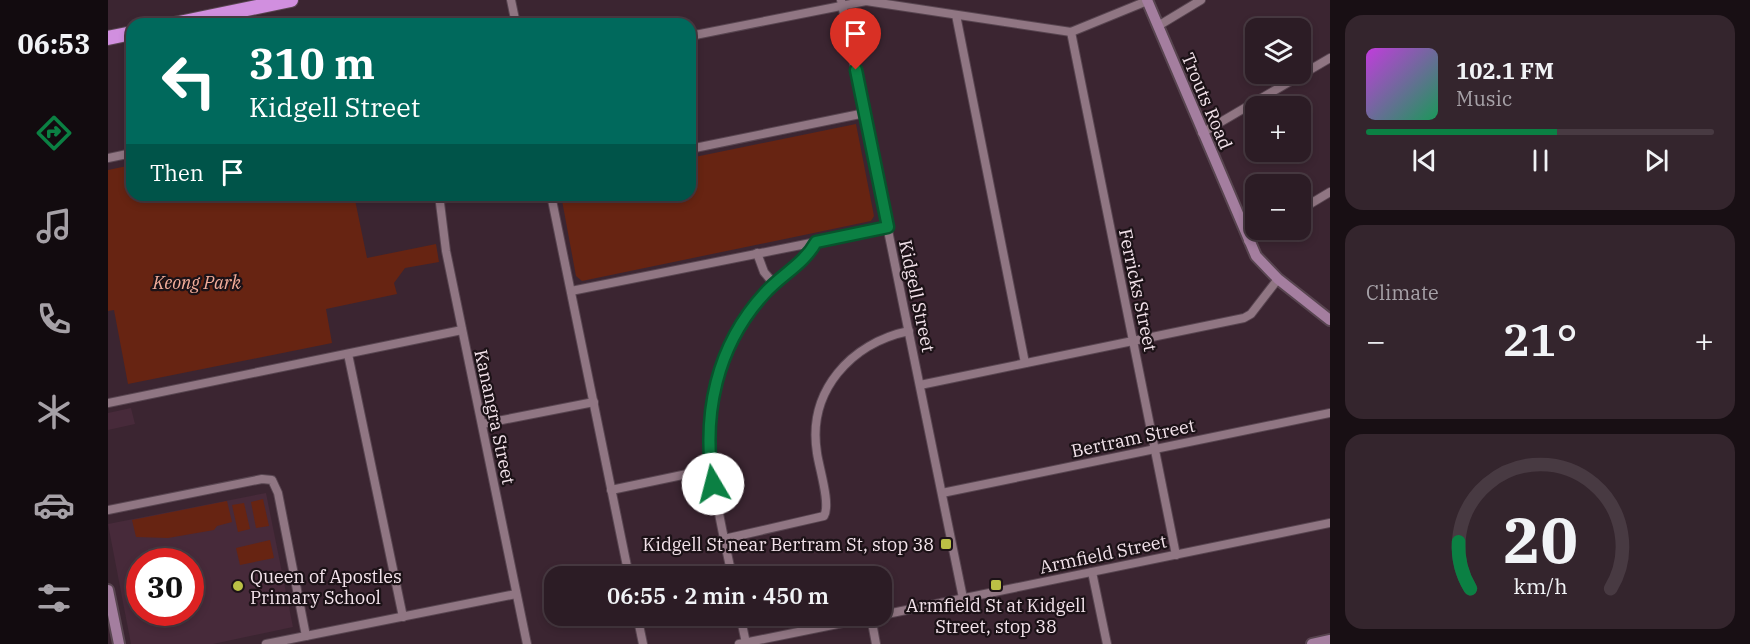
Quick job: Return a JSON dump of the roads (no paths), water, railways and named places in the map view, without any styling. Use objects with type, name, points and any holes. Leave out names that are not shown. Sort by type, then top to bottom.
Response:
[{"type":"highway","points":[[203,18],[291,0]]},
{"type":"highway","points":[[108,38],[126,34]]},
{"type":"street","points":[[511,0],[515,18]]},
{"type":"street","points":[[1158,26],[1201,0]]},
{"type":"street","points":[[696,35],[842,3],[870,2],[1071,32],[1147,1]]},
{"type":"street","name":"Trouts Road","points":[[1147,1],[1248,241],[1261,263],[1330,320]]},
{"type":"street","name":"Kidgell Street","points":[[842,3],[963,598]]},
{"type":"street","points":[[956,15],[1025,363]]},
{"type":"street","name":"Ferricks Street","points":[[1071,32],[1176,555]]},
{"type":"street","points":[[1202,133],[1330,58]]},
{"type":"street","points":[[696,148],[864,113]]},
{"type":"street","points":[[108,158],[126,154]]},
{"type":"street","points":[[1311,203],[1330,192]]},
{"type":"street","name":"Kanangra Street","points":[[440,201],[440,216],[462,330],[526,644]]},
{"type":"street","points":[[552,201],[627,566]]},
{"type":"street","points":[[571,291],[888,227]]},
{"type":"street","points":[[730,566],[711,469],[709,429],[718,375],[728,347],[740,324],[774,284],[806,258],[816,242]]},
{"type":"street","points":[[757,254],[764,272],[774,284]]},
{"type":"street","points":[[920,385],[1244,318],[1251,314],[1278,279]]},
{"type":"street","points":[[108,403],[462,330]]},
{"type":"street","points":[[724,539],[824,516],[827,507],[815,434],[824,395],[838,371],[860,351],[886,337],[909,331]]},
{"type":"street","points":[[348,354],[403,617]]},
{"type":"street","points":[[482,424],[594,402]]},
{"type":"street","name":"Bertram Street","points":[[942,493],[1330,413]]},
{"type":"street","points":[[611,489],[711,469]]},
{"type":"street","points":[[108,510],[262,479],[272,480],[278,493],[306,636]]},
{"type":"street","name":"Armfield Street","points":[[892,613],[1330,523]]},
{"type":"street","points":[[1092,572],[1107,644]]},
{"type":"street","points":[[108,590],[119,644]]},
{"type":"street","points":[[266,644],[516,594]]},
{"type":"street","points":[[639,626],[643,644]]},
{"type":"street","points":[[741,626],[742,643]]},
{"type":"street","name":"Armfield Street","points":[[742,643],[826,626]]},
{"type":"street","points":[[873,626],[876,644]]},
{"type":"street","points":[[1316,644],[1330,640]]},
{"type":"place","name":"Kidgell St near Bertram St, stop 38","points":[[946,544]]},
{"type":"place","name":"Armfield St at Kidgell Street, stop 38","points":[[996,585]]},
{"type":"place","name":"Queen of Apostles Primary School","points":[[238,586]]},
{"type":"park label","name":"Keong Park","points":[[197,282]]}]
